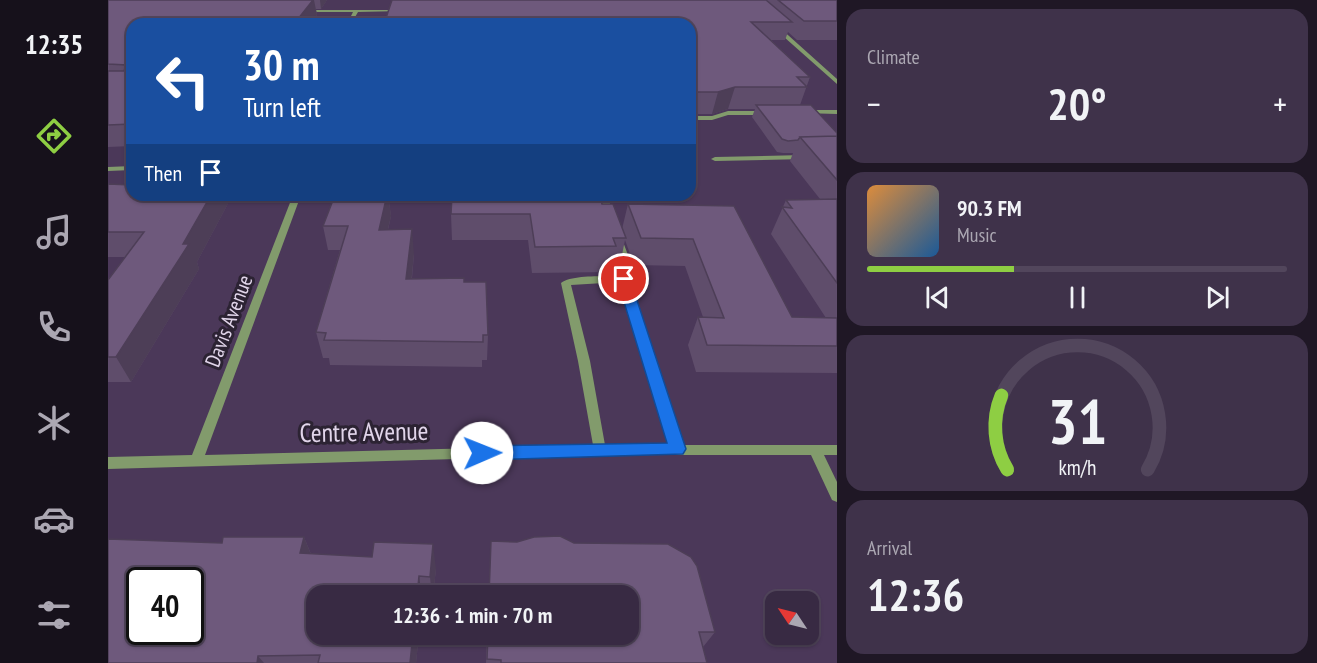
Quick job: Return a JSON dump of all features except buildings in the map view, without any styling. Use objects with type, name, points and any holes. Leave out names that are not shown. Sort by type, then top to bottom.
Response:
[{"type":"street","points":[[300,11],[414,11]]},
{"type":"street","points":[[352,18],[356,11]]},
{"type":"street","points":[[772,24],[837,82]]},
{"type":"street","points":[[794,112],[837,112]]},
{"type":"street","points":[[696,118],[712,118],[728,113],[772,113]]},
{"type":"street","points":[[715,159],[815,156]]},
{"type":"street","points":[[108,169],[126,168]]},
{"type":"street","name":"Davis Avenue","points":[[197,460],[295,201]]},
{"type":"street","points":[[600,450],[584,361],[566,283],[624,279],[630,274],[605,201]]},
{"type":"street","points":[[624,279],[647,359],[678,449]]},
{"type":"street","name":"Centre Avenue","points":[[108,463],[600,450],[837,450]]},
{"type":"street","points":[[815,450],[837,496]]},
{"type":"route","points":[[482,453],[678,449],[647,359],[624,279]]}]
